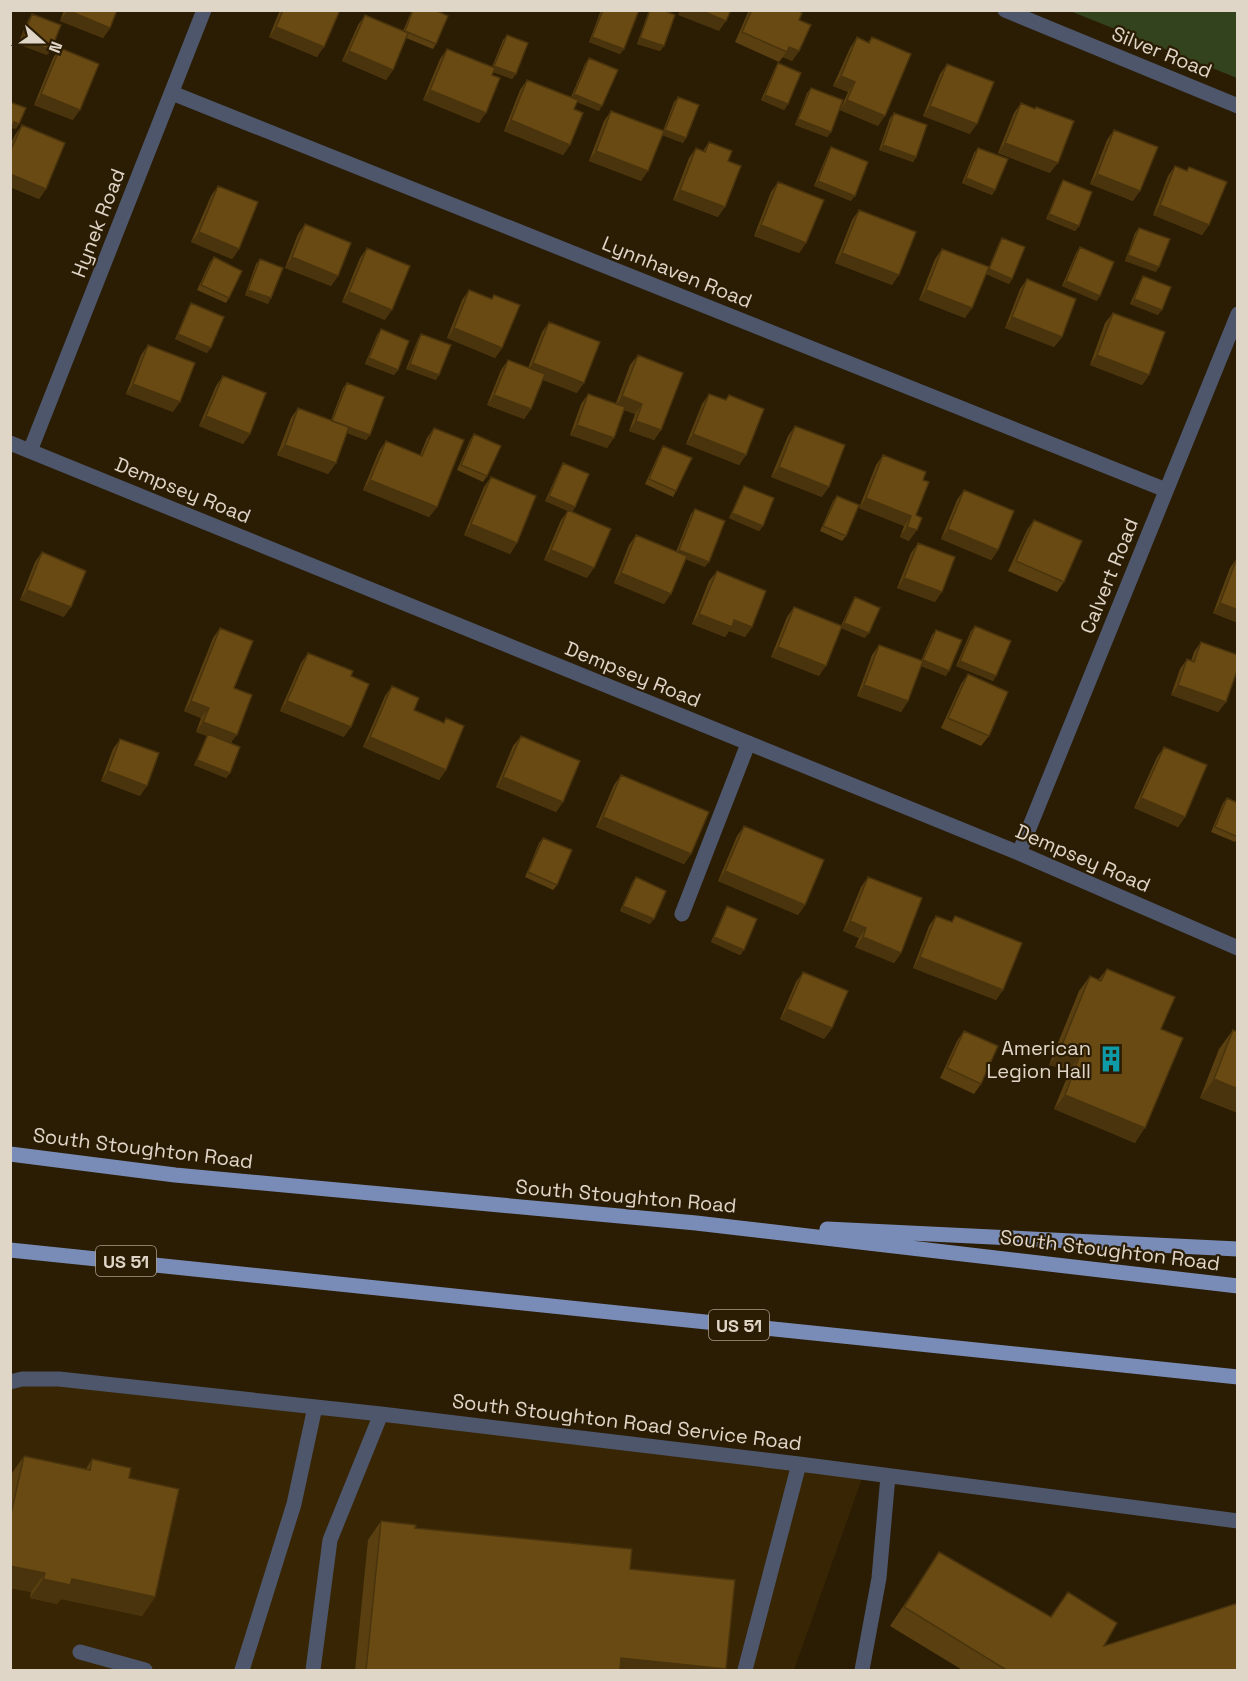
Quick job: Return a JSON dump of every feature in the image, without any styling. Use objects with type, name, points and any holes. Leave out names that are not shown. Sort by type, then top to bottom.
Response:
[{"type":"main road","name":"South Stoughton Road","points":[[10,1154],[175,1175],[696,1222],[1238,1286]]},
{"type":"main road","points":[[696,1222],[1238,1249]]},
{"type":"main road","name":"US 51","points":[[10,1250],[1238,1377]]},
{"type":"street","name":"Hynek Road","points":[[30,451],[204,10]]},
{"type":"street","name":"Silver Road","points":[[1005,10],[1238,106]]},
{"type":"street","name":"Lynnhaven Road","points":[[172,93],[1166,490]]},
{"type":"street","name":"Calvert Road","points":[[1019,853],[1238,314]]},
{"type":"street","name":"Dempsey Road","points":[[10,443],[1019,853],[1238,948]]},
{"type":"street","points":[[682,914],[748,744]]},
{"type":"street","name":"South Stoughton Road Service Road","points":[[10,1382],[22,1379],[58,1379],[381,1414],[799,1464],[1238,1521]]},
{"type":"street","points":[[242,1671],[294,1504],[315,1407]]},
{"type":"street","points":[[313,1671],[330,1539],[381,1414]]},
{"type":"street","points":[[745,1671],[799,1464]]},
{"type":"street","points":[[862,1671],[879,1578],[888,1476]]},
{"type":"street","points":[[80,1652],[145,1671]]},
{"type":"shaded area","points":[[11,1373],[864,1473],[794,1670],[11,1670]]},
{"type":"green space","points":[[1070,11],[1237,11],[1237,78]]},
{"type":"building","points":[[67,10],[117,10],[110,28]]},
{"type":"building","points":[[283,10],[340,10],[324,47],[276,27]]},
{"type":"building","points":[[413,10],[435,10],[448,16],[436,44],[405,31]]},
{"type":"building","points":[[603,10],[639,10],[624,49],[592,37]]},
{"type":"building","points":[[650,10],[663,10],[675,15],[664,46],[640,38]]},
{"type":"building","points":[[700,10],[731,10],[726,21]]},
{"type":"building","points":[[752,10],[797,10],[802,13],[799,20],[811,25],[799,51],[789,47],[787,52],[742,32]]},
{"type":"building","points":[[32,14],[61,25],[51,50],[22,39]]},
{"type":"building","points":[[365,15],[408,33],[393,70],[349,51]]},
{"type":"building","points":[[507,35],[528,43],[516,74],[494,66]]},
{"type":"building","points":[[857,37],[869,43],[872,37],[911,54],[885,116],[847,100],[855,82],[841,76]]},
{"type":"building","points":[[60,48],[99,64],[80,110],[41,94]]},
{"type":"building","points":[[447,49],[495,68],[492,75],[500,78],[486,113],[430,90]]},
{"type":"building","points":[[589,58],[618,70],[602,106],[574,94]]},
{"type":"building","points":[[778,63],[801,73],[788,104],[765,95]]},
{"type":"building","points":[[947,64],[994,82],[977,124],[930,106]]},
{"type":"building","points":[[527,80],[578,100],[574,109],[583,113],[570,145],[511,120]]},
{"type":"building","points":[[811,88],[843,100],[831,132],[798,119]]},
{"type":"building","points":[[678,97],[699,105],[686,138],[665,130]]},
{"type":"building","points":[[10,102],[26,108],[19,124],[14,122],[10,132]]},
{"type":"building","points":[[1021,103],[1074,121],[1058,163],[1005,143]]},
{"type":"building","points":[[611,111],[664,131],[648,171],[596,151]]},
{"type":"building","points":[[894,113],[927,125],[916,157],[883,145]]},
{"type":"building","points":[[22,125],[65,143],[46,189],[10,174],[10,152]]},
{"type":"building","points":[[1114,130],[1158,147],[1140,191],[1097,174]]},
{"type":"building","points":[[709,142],[732,151],[728,161],[741,166],[725,207],[680,190],[696,148],[705,152]]},
{"type":"building","points":[[831,147],[868,162],[855,196],[818,181]]},
{"type":"building","points":[[978,148],[1008,159],[995,190],[966,178]]},
{"type":"building","points":[[1175,166],[1187,171],[1189,167],[1227,182],[1209,225],[1160,205]]},
{"type":"building","points":[[1063,180],[1092,192],[1079,226],[1049,214]]},
{"type":"building","points":[[778,182],[824,200],[806,243],[761,225]]},
{"type":"building","points":[[218,186],[258,202],[239,249],[199,232]]},
{"type":"building","points":[[859,210],[916,232],[899,275],[842,253]]},
{"type":"building","points":[[305,224],[351,243],[338,276],[292,257]]},
{"type":"building","points":[[1139,228],[1170,239],[1159,267],[1128,255]]},
{"type":"building","points":[[1002,238],[1025,247],[1012,279],[989,269]]},
{"type":"building","points":[[1080,247],[1114,262],[1100,296],[1066,281]]},
{"type":"building","points":[[367,248],[410,266],[392,310],[349,292]]},
{"type":"building","points":[[942,249],[989,267],[972,308],[926,290]]},
{"type":"building","points":[[214,257],[242,271],[229,298],[201,285]]},
{"type":"building","points":[[260,259],[283,268],[271,298],[248,290]]},
{"type":"building","points":[[1143,276],[1171,287],[1162,310],[1134,299]]},
{"type":"building","points":[[1027,279],[1076,299],[1062,337],[1012,317]]},
{"type":"building","points":[[469,290],[492,299],[494,295],[520,305],[502,348],[454,328]]},
{"type":"building","points":[[191,303],[224,317],[211,348],[178,334]]},
{"type":"building","points":[[1113,313],[1165,332],[1149,375],[1097,355]]},
{"type":"building","points":[[549,322],[600,342],[584,383],[533,363]]},
{"type":"building","points":[[381,329],[409,341],[398,370],[369,358]]},
{"type":"building","points":[[421,334],[451,345],[439,375],[410,364]]},
{"type":"building","points":[[148,345],[195,363],[180,402],[133,384]]},
{"type":"building","points":[[638,355],[683,373],[661,430],[636,421],[642,404],[622,396]]},
{"type":"building","points":[[508,360],[545,374],[531,409],[494,395]]},
{"type":"building","points":[[223,376],[266,393],[250,434],[206,416]]},
{"type":"building","points":[[347,383],[384,397],[370,435],[332,421]]},
{"type":"building","points":[[588,394],[625,407],[614,438],[577,425]]},
{"type":"building","points":[[709,394],[726,400],[729,395],[764,409],[746,455],[693,434]]},
{"type":"building","points":[[298,408],[349,427],[336,463],[285,445]]},
{"type":"building","points":[[795,426],[845,445],[829,487],[779,467]]},
{"type":"building","points":[[434,428],[464,440],[437,507],[370,480],[386,441],[422,456]]},
{"type":"building","points":[[474,434],[501,446],[487,476],[461,465]]},
{"type":"building","points":[[663,446],[692,458],[676,491],[649,479]]},
{"type":"building","points":[[883,455],[926,472],[923,480],[929,482],[916,515],[922,518],[917,530],[907,527],[911,516],[866,498]]},
{"type":"building","points":[[563,463],[589,474],[575,507],[549,496]]},
{"type":"building","points":[[491,477],[536,496],[517,543],[471,524]]},
{"type":"building","points":[[744,486],[774,498],[763,526],[732,513]]},
{"type":"building","points":[[964,490],[1014,511],[998,550],[948,529]]},
{"type":"building","points":[[837,496],[859,505],[846,536],[823,526]]},
{"type":"building","points":[[695,509],[725,521],[709,562],[679,550]]},
{"type":"building","points":[[568,510],[611,529],[594,568],[551,550]]},
{"type":"building","points":[[1034,520],[1082,541],[1064,582],[1016,561]]},
{"type":"building","points":[[636,535],[687,556],[671,594],[621,573]]},
{"type":"building","points":[[918,543],[955,557],[942,592],[904,578]]},
{"type":"building","points":[[42,552],[86,571],[71,607],[27,590]]},
{"type":"building","points":[[1238,558],[1238,610],[1220,603]]},
{"type":"building","points":[[717,571],[766,591],[752,627],[734,620],[732,627],[699,614]]},
{"type":"building","points":[[855,597],[880,608],[869,633],[844,623]]},
{"type":"building","points":[[794,607],[842,626],[826,666],[778,647]]},
{"type":"building","points":[[975,626],[1011,641],[996,676],[960,661]]},
{"type":"building","points":[[220,628],[253,641],[234,688],[252,695],[237,735],[203,722],[209,708],[191,701]]},
{"type":"building","points":[[936,630],[962,640],[949,671],[923,660]]},
{"type":"building","points":[[1201,642],[1238,655],[1238,668],[1226,702],[1178,685],[1187,659],[1194,662]]},
{"type":"building","points":[[879,645],[923,661],[908,701],[864,685]]},
{"type":"building","points":[[308,653],[353,671],[351,676],[369,684],[351,727],[287,701]]},
{"type":"building","points":[[968,674],[1008,692],[989,736],[948,718]]},
{"type":"building","points":[[392,686],[419,698],[414,710],[444,723],[446,718],[464,726],[446,770],[370,737]]},
{"type":"building","points":[[208,734],[240,747],[230,773],[197,760]]},
{"type":"building","points":[[521,736],[580,761],[563,802],[503,777]]},
{"type":"building","points":[[120,739],[159,753],[147,786],[108,771]]},
{"type":"building","points":[[1164,747],[1207,765],[1185,817],[1141,798]]},
{"type":"building","points":[[621,775],[709,812],[691,854],[603,817]]},
{"type":"building","points":[[1227,798],[1238,803],[1238,837],[1215,827]]},
{"type":"building","points":[[744,826],[824,860],[805,905],[725,871]]},
{"type":"building","points":[[543,838],[572,850],[557,885],[528,872]]},
{"type":"building","points":[[636,877],[666,891],[654,919],[623,906]]},
{"type":"building","points":[[868,877],[922,898],[901,953],[863,937],[866,928],[850,921]]},
{"type":"building","points":[[727,906],[757,919],[744,950],[714,937]]},
{"type":"building","points":[[936,916],[952,922],[955,916],[1022,943],[1003,990],[920,957]]},
{"type":"building","name":"American Legion Hall","points":[[1107,969],[1175,997],[1161,1029],[1183,1038],[1145,1128],[1065,1095],[1080,1055],[1060,1050],[1090,976],[1101,981]]},
{"type":"building","points":[[803,972],[848,991],[832,1028],[787,1009]]},
{"type":"building","points":[[1233,1030],[1238,1032],[1238,1089],[1214,1079]]},
{"type":"building","points":[[964,1031],[998,1046],[981,1084],[947,1068]]},
{"type":"building","points":[[24,1456],[90,1470],[92,1459],[131,1468],[129,1478],[179,1489],[155,1597],[72,1579],[70,1585],[43,1579],[45,1573],[10,1566],[10,1518]]},
{"type":"building","points":[[381,1521],[416,1525],[415,1528],[632,1549],[630,1569],[735,1580],[726,1669],[621,1658],[620,1671],[366,1671]]},
{"type":"building","points":[[939,1552],[1051,1617],[1068,1592],[1117,1623],[1104,1646],[1238,1603],[1238,1671],[1008,1671],[904,1607]]},
{"type":"place","name":"American Legion Hall","points":[[1111,1059]]}]
